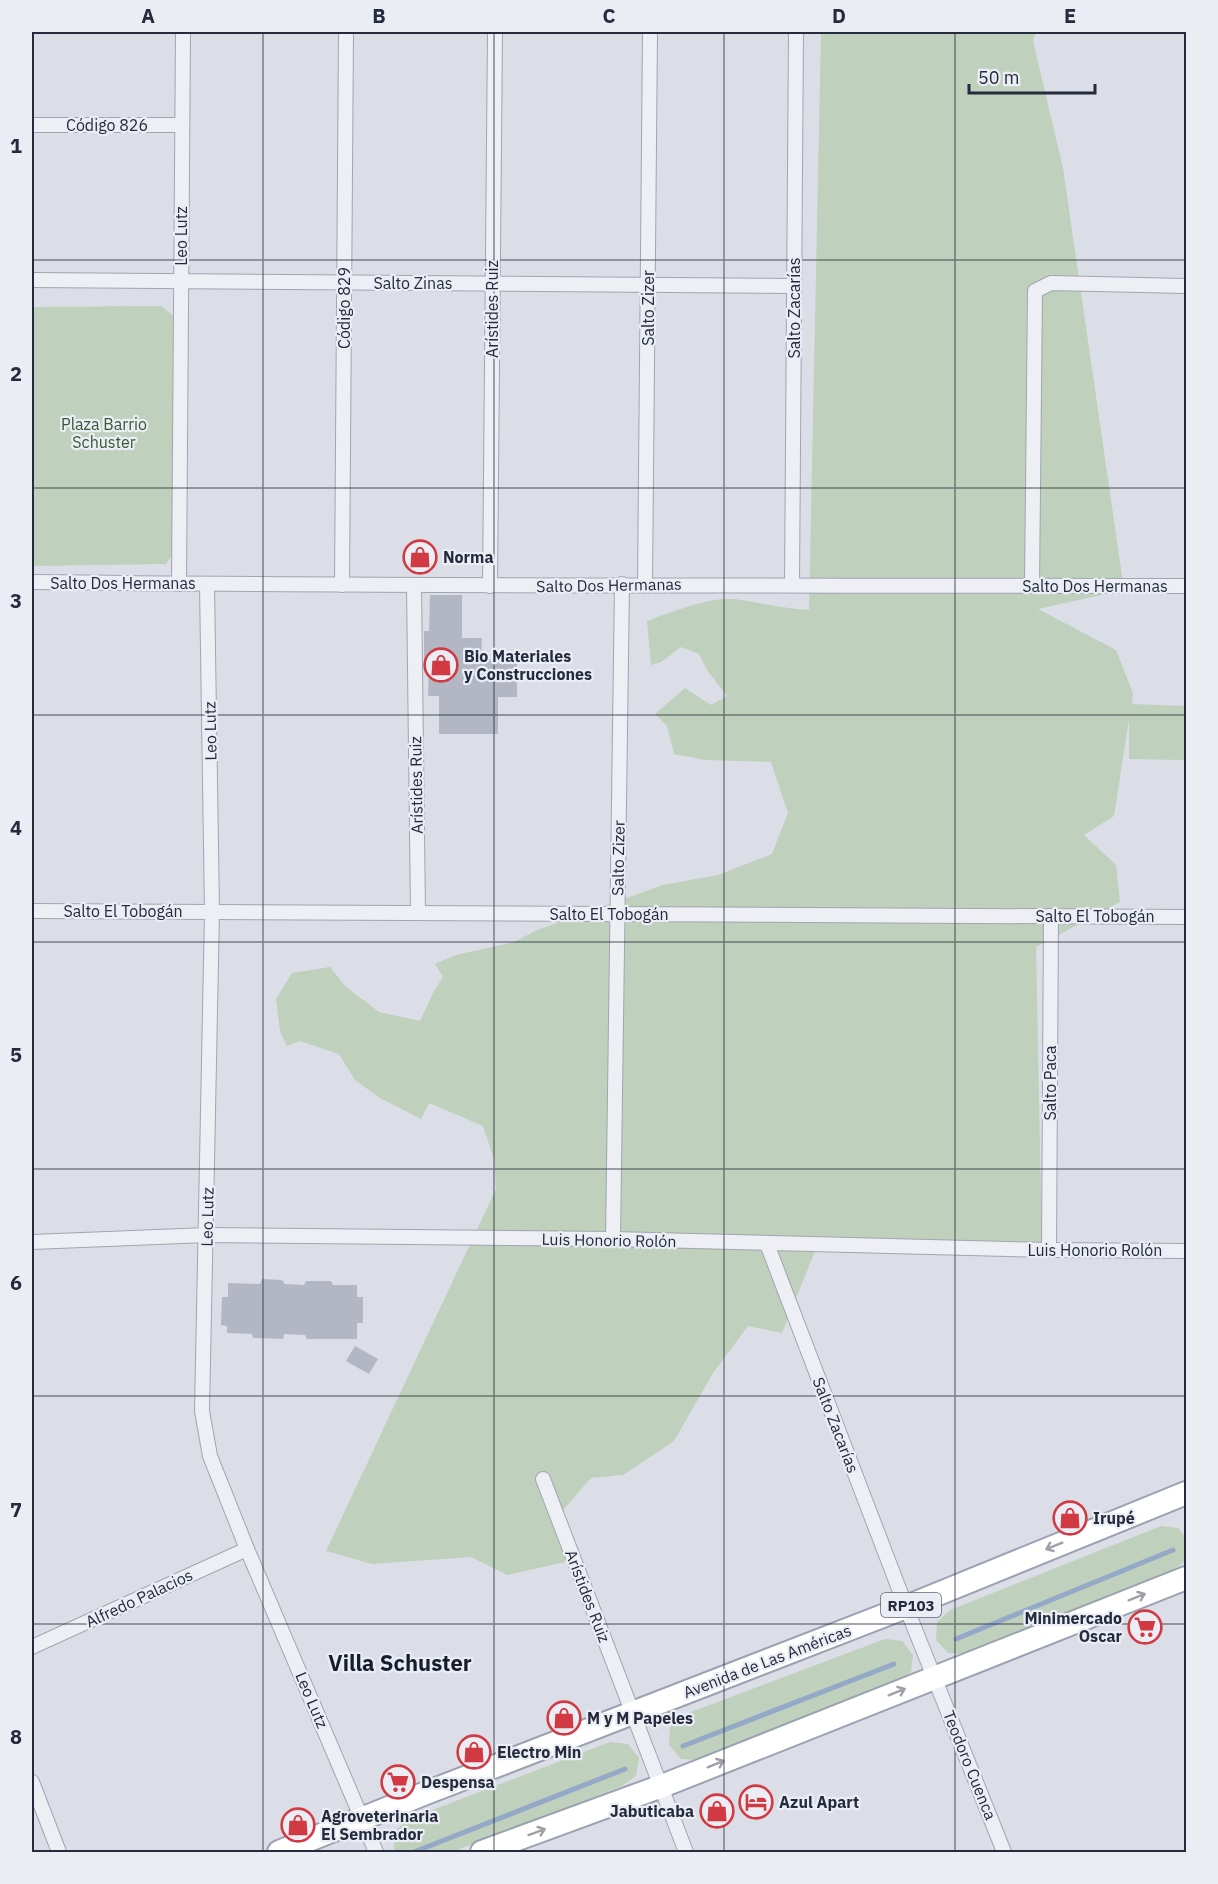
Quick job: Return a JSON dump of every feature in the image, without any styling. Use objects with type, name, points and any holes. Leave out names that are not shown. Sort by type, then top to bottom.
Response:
[{"type":"main road","name":"Avenida de Las Américas","points":[[279,1852],[363,1820],[426,1792],[906,1607],[1186,1493]]},
{"type":"main road","points":[[482,1852],[662,1786],[1186,1578]]},
{"type":"street","name":"Leo Lutz","points":[[179,584],[183,32]]},
{"type":"street","name":"Código 829","points":[[342,585],[346,32]]},
{"type":"street","name":"Arístides Ruiz","points":[[490,586],[495,32]]},
{"type":"street","name":"Salto Zizer","points":[[645,584],[650,32]]},
{"type":"street","name":"Salto Zacarías","points":[[792,584],[796,32]]},
{"type":"street","name":"Código 826","points":[[32,125],[182,125]]},
{"type":"street","name":"Salto Zinas","points":[[32,280],[794,286]]},
{"type":"street","points":[[1032,585],[1035,291],[1051,283],[1186,286]]},
{"type":"street","name":"Salto Dos Hermanas","points":[[32,582],[490,586],[622,584],[1186,586]]},
{"type":"street","name":"Leo Lutz","points":[[207,584],[212,912],[202,1411],[210,1456],[247,1549],[376,1852]]},
{"type":"street","name":"Salto Zizer","points":[[613,1239],[622,584]]},
{"type":"street","name":"Arístides Ruiz","points":[[414,585],[418,912]]},
{"type":"street","name":"Salto El Tobogán","points":[[32,910],[1186,917]]},
{"type":"street","name":"Salto Paca","points":[[1049,1250],[1051,916]]},
{"type":"street","name":"Luis Honorio Rolón","points":[[32,1242],[207,1235],[613,1239],[1049,1250],[1186,1251]]},
{"type":"street","name":"Salto Zacarías","points":[[767,1244],[935,1677]]},
{"type":"street","name":"Arístides Ruiz","points":[[543,1479],[686,1852]]},
{"type":"street","name":"Alfredo Palacios","points":[[32,1647],[247,1549]]},
{"type":"street","name":"Teodoro Cuenca","points":[[935,1677],[1004,1852]]},
{"type":"street","points":[[32,1782],[59,1852]]},
{"type":"green space","points":[[821,32],[1036,32],[1033,41],[1063,168],[1124,590],[1038,609],[1116,650],[1133,693],[1132,704],[1186,706],[1186,760],[1129,759],[1129,719],[1114,816],[1084,835],[1116,865],[1120,902],[1036,947],[1042,1248],[815,1251],[782,1333],[748,1326],[713,1373],[674,1441],[623,1475],[591,1478],[564,1509],[565,1562],[507,1575],[471,1557],[372,1564],[326,1551],[496,1189],[494,1159],[483,1126],[429,1103],[421,1119],[380,1098],[355,1080],[339,1054],[300,1041],[287,1046],[280,1031],[276,999],[292,973],[330,967],[346,987],[379,1012],[420,1021],[443,977],[435,964],[456,955],[514,942],[537,930],[663,885],[718,875],[772,854],[788,813],[771,762],[705,760],[674,754],[667,726],[655,714],[685,688],[711,705],[727,696],[707,670],[699,654],[681,647],[661,662],[651,665],[647,621],[690,606],[725,599],[809,610]]},
{"type":"green space","name":"Plaza Barrio Schuster","points":[[161,306],[176,318],[177,547],[166,564],[32,566],[32,307]]},
{"type":"green space","points":[[1161,1526],[1178,1528],[1186,1538],[1186,1560],[1173,1570],[966,1654],[948,1653],[936,1640],[937,1622],[950,1610]]},
{"type":"green space","points":[[885,1639],[902,1641],[913,1655],[911,1672],[897,1683],[700,1760],[681,1759],[669,1745],[670,1727],[683,1715]]},
{"type":"green space","points":[[610,1742],[628,1744],[639,1758],[636,1776],[622,1786],[452,1852],[398,1852],[394,1849],[395,1831],[409,1819]]},
{"type":"building","points":[[430,595],[462,595],[462,638],[482,638],[481,659],[517,659],[517,697],[498,697],[498,734],[439,734],[439,696],[428,696],[429,665],[424,665],[424,631],[429,631]]},
{"type":"building","points":[[262,1279],[282,1280],[285,1284],[304,1285],[306,1281],[331,1281],[333,1285],[357,1285],[357,1297],[363,1297],[363,1323],[357,1323],[357,1339],[307,1339],[305,1335],[284,1334],[283,1339],[253,1338],[252,1334],[227,1333],[227,1326],[221,1325],[222,1297],[228,1297],[228,1283],[260,1284]]},
{"type":"building","points":[[355,1346],[378,1359],[369,1374],[346,1361]]},
{"type":"waterway","points":[[956,1639],[1173,1550]]},
{"type":"waterway","points":[[683,1746],[894,1664]]},
{"type":"waterway","points":[[414,1852],[625,1769]]},
{"type":"place","name":"Norma","points":[[420,557]]},
{"type":"place","name":"Bio Materiales y Construcciones","points":[[441,665]]},
{"type":"place","name":"Irupé","points":[[1070,1518]]},
{"type":"place","name":"Minimercado Oscar","points":[[1145,1627]]},
{"type":"place","name":"M y M Papeles","points":[[564,1718]]},
{"type":"place","name":"Electro Min","points":[[474,1752]]},
{"type":"place","name":"Despensa","points":[[398,1782]]},
{"type":"place","name":"Azul Apart","points":[[756,1802]]},
{"type":"place","name":"Jabuticaba","points":[[717,1811]]},
{"type":"place","name":"Agroveterinaria El Sembrador","points":[[298,1825]]},
{"type":"district","name":"Villa Schuster","points":[[400,1662]]}]
